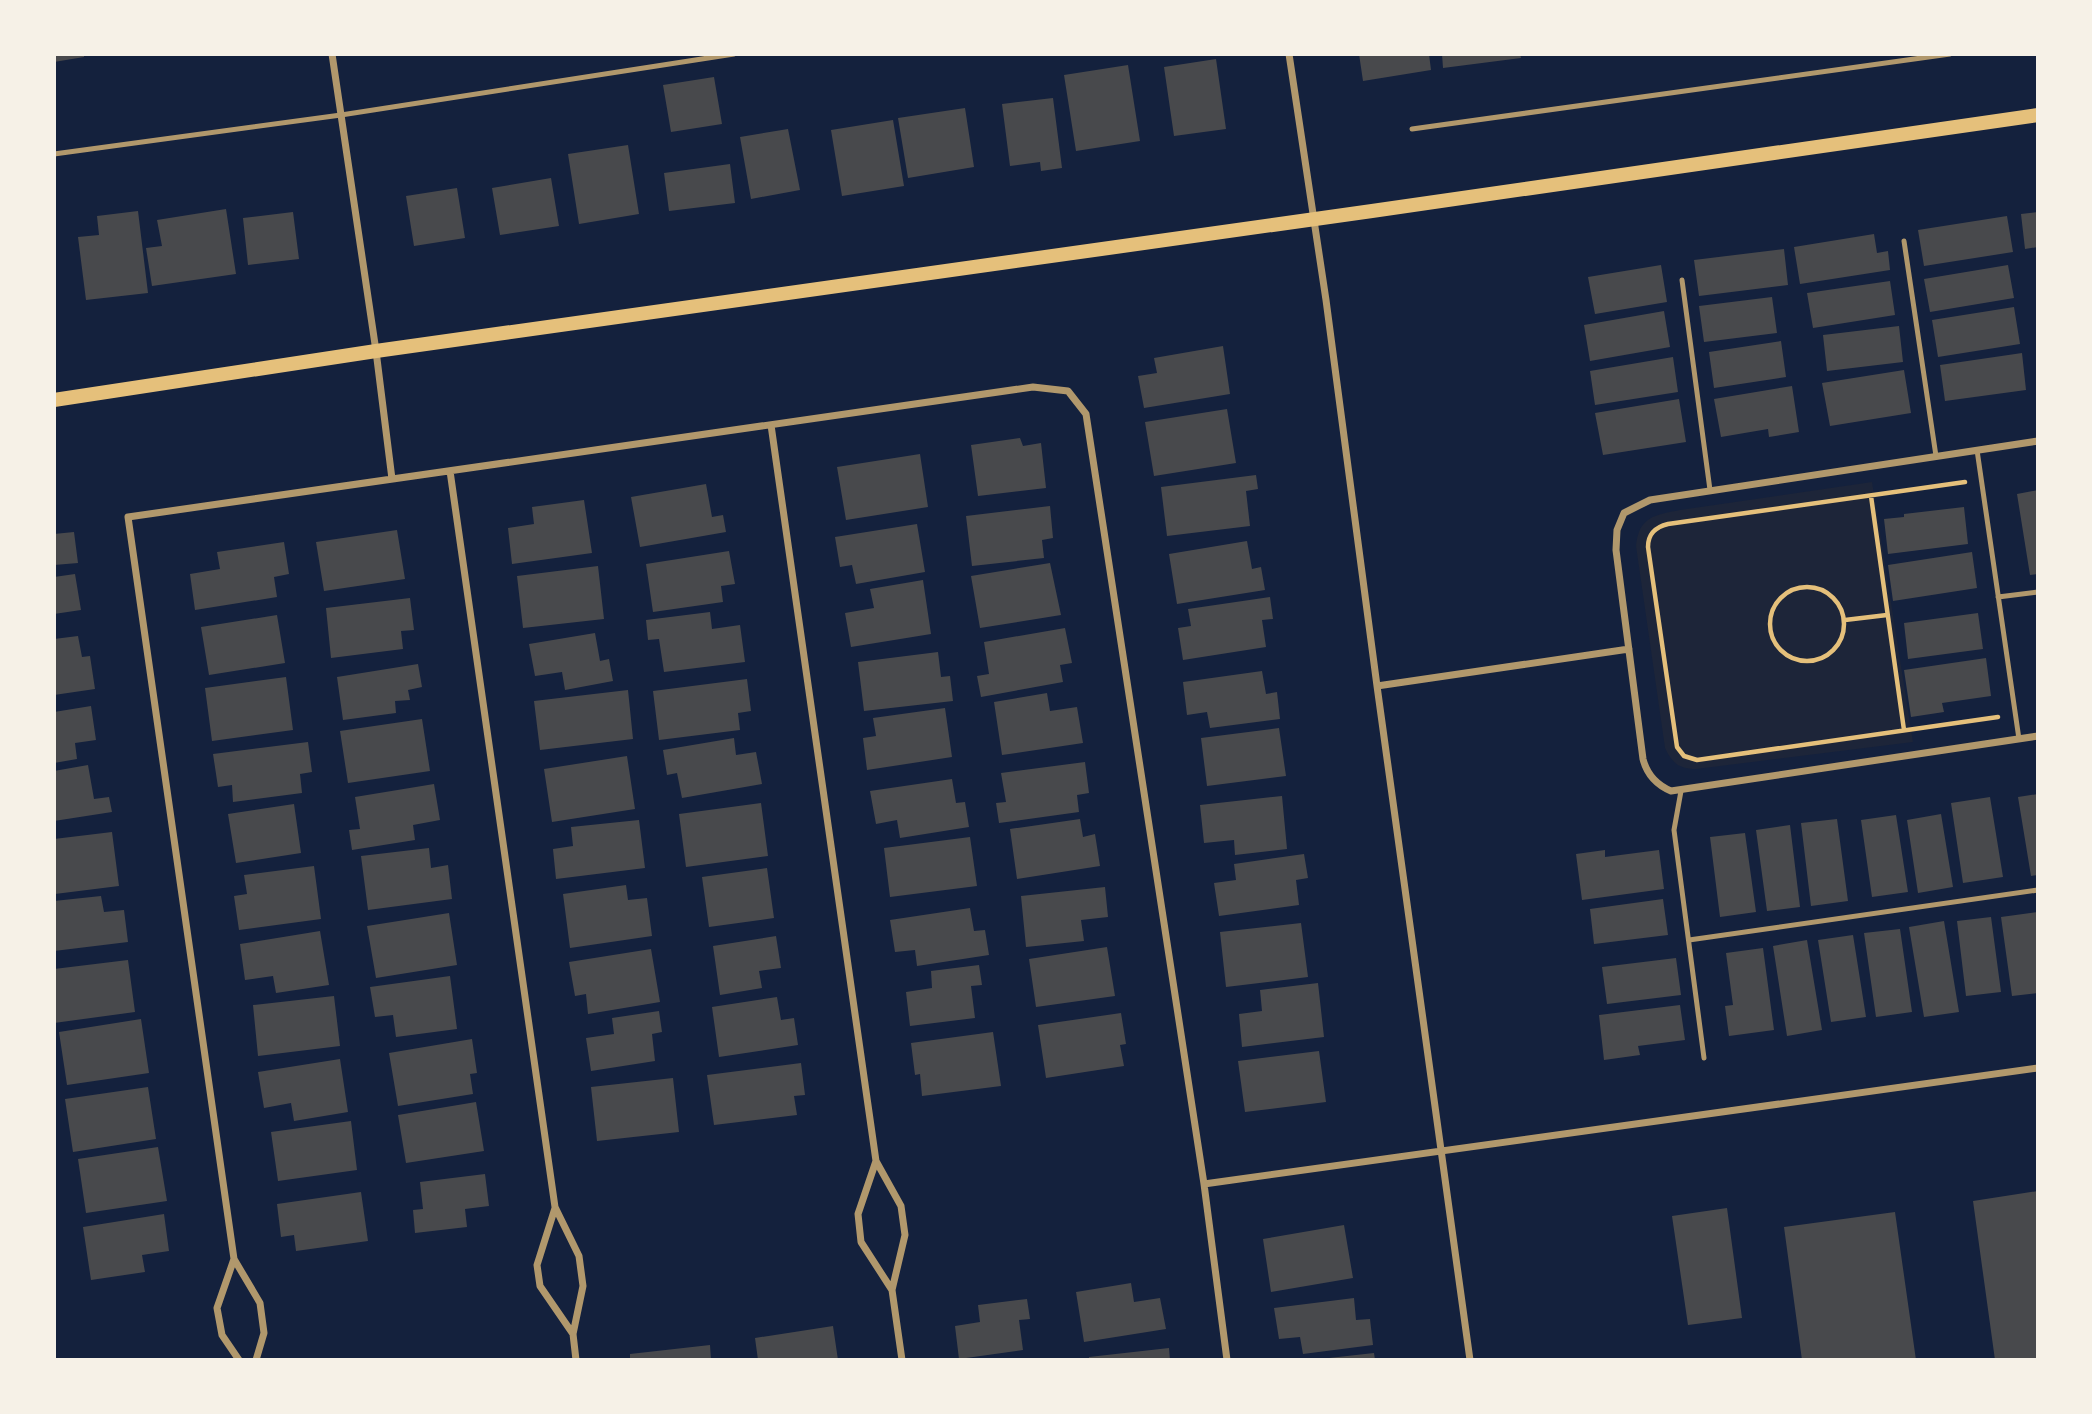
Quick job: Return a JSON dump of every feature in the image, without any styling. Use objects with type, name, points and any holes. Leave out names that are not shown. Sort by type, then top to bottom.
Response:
[{"type":"main road","points":[[54,400],[376,351],[2038,115]]},
{"type":"street","points":[[332,54],[393,479]]},
{"type":"street","points":[[1290,54],[1315,219],[1470,1360]]},
{"type":"street","points":[[256,1360],[264,1333],[260,1303],[234,1259],[128,517],[1033,387],[1068,391],[1086,414],[1204,1184],[1227,1360]]},
{"type":"street","points":[[771,425],[876,1161],[901,1206],[905,1235],[892,1290],[902,1360]]},
{"type":"street","points":[[2038,441],[1650,500],[1624,513],[1616,530],[1616,550],[1643,759],[1646,769],[1660,786],[1671,792],[2038,736]]},
{"type":"street","points":[[450,471],[555,1207],[579,1256],[583,1286],[573,1334],[576,1360]]},
{"type":"street","points":[[1377,686],[1629,649]]},
{"type":"street","points":[[1204,1184],[2038,1068]]},
{"type":"street","points":[[876,1161],[858,1214],[859,1223],[862,1242],[892,1290]]},
{"type":"street","points":[[555,1207],[537,1265],[538,1276],[540,1286],[573,1334]]},
{"type":"street","points":[[234,1259],[217,1308],[222,1335],[239,1360]]},
{"type":"lane","points":[[54,154],[341,115],[734,54]]},
{"type":"lane","points":[[1412,129],[1950,54]]},
{"type":"lane","points":[[1904,241],[1936,456]]},
{"type":"lane","points":[[1682,279],[1710,490]]},
{"type":"lane","points":[[1977,450],[2019,739]]},
{"type":"lane","points":[[1998,597],[2038,592]]},
{"type":"lane","points":[[1681,791],[1674,830],[1704,1058]]},
{"type":"lane","points":[[1689,940],[2038,890]]},
{"type":"path","points":[[1980,480],[1668,524],[1659,526],[1651,533],[1648,547],[1676,747],[1684,757],[1697,760],[2015,714]]},
{"type":"path","points":[[1871,495],[1904,730]]},
{"type":"path","points":[[1803,587],[1823,590],[1833,597],[1845,620],[1843,636],[1837,647],[1827,656],[1815,661],[1802,662],[1782,652],[1774,641],[1770,628],[1776,603],[1785,593],[1803,587]]},
{"type":"path","points":[[1845,620],[1887,615]]},
{"type":"shaded area","points":[[1872,482],[1913,742],[1696,769],[1677,764],[1665,748],[1636,546],[1644,523],[1655,516],[1680,510]]},
{"type":"building","points":[[54,54],[84,54],[84,57],[54,62]]},
{"type":"building","points":[[1359,54],[1429,54],[1431,70],[1363,81]]},
{"type":"building","points":[[1442,54],[1520,54],[1521,58],[1443,68]]},
{"type":"building","points":[[1216,59],[1226,129],[1174,136],[1164,67]]},
{"type":"building","points":[[1128,65],[1140,141],[1076,151],[1064,75]]},
{"type":"building","points":[[714,77],[722,124],[671,132],[663,85]]},
{"type":"building","points":[[1053,98],[1062,168],[1041,171],[1040,162],[1010,166],[1002,104]]},
{"type":"building","points":[[965,108],[974,167],[908,178],[898,118]]},
{"type":"building","points":[[893,120],[904,186],[842,196],[831,130]]},
{"type":"building","points":[[788,129],[800,190],[751,199],[740,137]]},
{"type":"building","points":[[628,145],[639,214],[579,224],[568,154]]},
{"type":"building","points":[[730,164],[735,203],[669,211],[664,173]]},
{"type":"building","points":[[551,178],[559,226],[500,235],[492,188]]},
{"type":"building","points":[[457,188],[465,238],[414,246],[406,196]]},
{"type":"building","points":[[226,209],[236,274],[152,286],[146,248],[162,246],[157,220]]},
{"type":"building","points":[[138,211],[148,293],[86,300],[78,237],[99,235],[97,216]]},
{"type":"building","points":[[293,212],[299,259],[248,265],[243,218]]},
{"type":"building","points":[[2038,212],[2038,247],[2025,249],[2021,214]]},
{"type":"building","points":[[2007,216],[2013,252],[1924,266],[1918,230]]},
{"type":"building","points":[[1874,234],[1877,253],[1888,251],[1890,270],[1800,284],[1794,247]]},
{"type":"building","points":[[1784,249],[1788,285],[1699,296],[1694,260]]},
{"type":"building","points":[[1661,265],[1667,302],[1595,314],[1588,277]]},
{"type":"building","points":[[2008,265],[2014,298],[1930,312],[1924,279]]},
{"type":"building","points":[[1890,281],[1895,315],[1813,328],[1807,293]]},
{"type":"building","points":[[1772,297],[1777,333],[1704,342],[1699,306]]},
{"type":"building","points":[[2014,307],[2020,344],[1938,357],[1932,320]]},
{"type":"building","points":[[1664,311],[1670,347],[1590,361],[1584,325]]},
{"type":"building","points":[[1899,326],[1903,362],[1827,371],[1823,335]]},
{"type":"building","points":[[1781,341],[1786,377],[1714,388],[1709,352]]},
{"type":"building","points":[[1223,346],[1230,394],[1144,408],[1138,376],[1157,373],[1154,358]]},
{"type":"building","points":[[2022,353],[2026,390],[1945,401],[1940,365]]},
{"type":"building","points":[[1673,357],[1678,392],[1595,405],[1590,371]]},
{"type":"building","points":[[1904,370],[1911,413],[1830,426],[1822,383]]},
{"type":"building","points":[[1792,386],[1799,432],[1769,437],[1768,429],[1721,437],[1714,399]]},
{"type":"building","points":[[1679,399],[1686,442],[1603,455],[1595,413]]},
{"type":"building","points":[[1227,409],[1236,463],[1154,476],[1145,422]]},
{"type":"building","points":[[1020,438],[1023,446],[1041,443],[1046,488],[978,496],[971,445]]},
{"type":"building","points":[[920,454],[928,507],[846,520],[837,467]]},
{"type":"building","points":[[1256,475],[1258,489],[1246,491],[1250,526],[1167,536],[1161,487]]},
{"type":"building","points":[[706,484],[712,517],[723,515],[726,532],[640,547],[631,497]]},
{"type":"building","points":[[2038,490],[2038,574],[2030,575],[2017,494]]},
{"type":"building","points":[[584,500],[592,553],[512,564],[508,528],[534,524],[532,507]]},
{"type":"building","points":[[1050,506],[1053,538],[1042,540],[1044,558],[972,566],[966,516]]},
{"type":"building","points":[[1964,507],[1968,544],[1888,554],[1884,519]]},
{"type":"building","points":[[917,524],[925,572],[856,584],[852,565],[840,567],[835,537]]},
{"type":"building","points":[[397,530],[405,579],[324,591],[316,542]]},
{"type":"building","points":[[74,532],[78,563],[54,565],[54,534]]},
{"type":"building","points":[[1247,541],[1252,569],[1261,567],[1265,590],[1177,604],[1169,554]]},
{"type":"building","points":[[284,542],[289,574],[274,577],[277,597],[195,610],[190,574],[220,569],[217,552]]},
{"type":"building","points":[[729,551],[735,584],[721,586],[723,602],[653,612],[646,564]]},
{"type":"building","points":[[1972,552],[1977,588],[1893,601],[1888,565]]},
{"type":"building","points":[[1050,563],[1061,615],[980,628],[971,576]]},
{"type":"building","points":[[598,566],[604,619],[523,628],[517,576]]},
{"type":"building","points":[[75,574],[81,610],[54,614],[54,577]]},
{"type":"building","points":[[923,580],[931,634],[851,647],[845,613],[874,608],[870,589]]},
{"type":"building","points":[[1270,597],[1273,619],[1262,620],[1266,647],[1183,660],[1178,628],[1191,626],[1188,609]]},
{"type":"building","points":[[410,598],[414,630],[401,631],[403,649],[331,658],[326,608]]},
{"type":"building","points":[[710,612],[712,629],[740,625],[745,662],[664,672],[659,639],[648,640],[646,620]]},
{"type":"building","points":[[1978,613],[1983,649],[1908,659],[1904,623]]},
{"type":"building","points":[[277,615],[285,663],[209,675],[201,627]]},
{"type":"building","points":[[1065,628],[1072,663],[1060,665],[1063,682],[981,697],[977,676],[989,674],[984,642]]},
{"type":"building","points":[[595,633],[600,661],[609,659],[613,681],[565,690],[562,672],[535,676],[529,644]]},
{"type":"building","points":[[78,636],[82,657],[90,656],[95,689],[54,695],[54,639]]},
{"type":"building","points":[[938,652],[941,677],[950,676],[953,701],[864,711],[858,662]]},
{"type":"building","points":[[1986,658],[1991,696],[1942,703],[1944,712],[1911,717],[1904,670]]},
{"type":"building","points":[[418,664],[422,687],[408,690],[410,700],[395,701],[396,713],[343,720],[337,677]]},
{"type":"building","points":[[1262,671],[1266,694],[1277,692],[1280,719],[1210,728],[1207,712],[1187,715],[1183,682]]},
{"type":"building","points":[[286,677],[293,730],[212,741],[205,688]]},
{"type":"building","points":[[747,679],[751,711],[738,713],[740,730],[659,740],[653,691]]},
{"type":"building","points":[[628,690],[633,739],[540,750],[534,701]]},
{"type":"building","points":[[1047,693],[1050,711],[1077,707],[1083,743],[1002,755],[994,702]]},
{"type":"building","points":[[91,706],[96,740],[75,743],[77,759],[54,763],[54,712]]},
{"type":"building","points":[[945,708],[952,757],[867,770],[863,738],[876,736],[873,718]]},
{"type":"building","points":[[422,719],[430,771],[348,783],[340,731]]},
{"type":"building","points":[[1279,728],[1286,776],[1207,786],[1201,738]]},
{"type":"building","points":[[734,738],[736,755],[756,752],[762,784],[682,798],[677,773],[667,775],[663,750]]},
{"type":"building","points":[[308,742],[312,772],[300,774],[302,793],[233,802],[232,785],[218,787],[213,754]]},
{"type":"building","points":[[627,756],[635,809],[552,822],[544,769]]},
{"type":"building","points":[[1085,762],[1089,793],[1077,795],[1079,812],[999,823],[996,803],[1006,802],[1001,773]]},
{"type":"building","points":[[88,765],[94,799],[109,797],[112,812],[54,821],[54,771]]},
{"type":"building","points":[[952,779],[956,803],[965,802],[969,827],[900,838],[897,820],[876,824],[870,791]]},
{"type":"building","points":[[434,784],[440,820],[413,825],[415,840],[352,850],[349,830],[360,829],[355,797]]},
{"type":"building","points":[[2038,794],[2038,875],[2031,876],[2018,797]]},
{"type":"building","points":[[1282,796],[1287,849],[1235,855],[1234,840],[1204,843],[1200,805]]},
{"type":"building","points":[[1990,797],[2003,877],[1963,883],[1951,803]]},
{"type":"building","points":[[761,803],[768,856],[686,867],[679,814]]},
{"type":"building","points":[[294,804],[301,853],[236,863],[228,814]]},
{"type":"building","points":[[1941,814],[1953,887],[1918,893],[1907,820]]},
{"type":"building","points":[[1896,815],[1908,892],[1872,897],[1861,820]]},
{"type":"building","points":[[1080,819],[1083,837],[1095,834],[1100,866],[1017,879],[1010,829]]},
{"type":"building","points":[[1837,819],[1848,901],[1811,906],[1801,823]]},
{"type":"building","points":[[639,820],[645,868],[556,879],[553,849],[573,846],[571,827]]},
{"type":"building","points":[[1790,825],[1800,907],[1767,911],[1756,830]]},
{"type":"building","points":[[112,832],[119,886],[55,894],[54,839]]},
{"type":"building","points":[[1745,833],[1756,912],[1720,917],[1710,837]]},
{"type":"building","points":[[970,837],[977,886],[890,897],[884,848]]},
{"type":"building","points":[[429,848],[431,868],[448,865],[452,899],[368,910],[361,856]]},
{"type":"building","points":[[1605,850],[1605,857],[1659,850],[1664,889],[1582,900],[1576,854]]},
{"type":"building","points":[[1304,854],[1308,878],[1296,880],[1299,905],[1219,916],[1214,883],[1236,880],[1234,864]]},
{"type":"building","points":[[314,866],[321,919],[239,930],[234,896],[247,894],[244,875]]},
{"type":"building","points":[[767,868],[774,918],[709,927],[702,877]]},
{"type":"building","points":[[626,885],[628,900],[647,898],[652,936],[570,948],[563,894]]},
{"type":"building","points":[[1105,887],[1108,917],[1081,920],[1084,941],[1026,947],[1021,896]]},
{"type":"building","points":[[101,896],[104,912],[124,910],[128,942],[54,951],[54,901]]},
{"type":"building","points":[[1663,899],[1668,935],[1594,944],[1590,909]]},
{"type":"building","points":[[970,908],[974,931],[985,930],[989,955],[917,966],[915,950],[895,952],[890,920]]},
{"type":"building","points":[[2038,912],[2038,993],[2012,996],[2001,917]]},
{"type":"building","points":[[449,913],[457,965],[376,978],[367,926]]},
{"type":"building","points":[[1991,917],[2001,992],[1966,996],[1957,921]]},
{"type":"building","points":[[1944,921],[1959,1012],[1924,1017],[1909,927]]},
{"type":"building","points":[[1301,923],[1308,977],[1226,987],[1220,932]]},
{"type":"building","points":[[1900,929],[1912,1012],[1876,1017],[1864,933]]},
{"type":"building","points":[[320,931],[329,985],[276,993],[273,976],[245,980],[240,944]]},
{"type":"building","points":[[1853,935],[1866,1017],[1831,1022],[1818,940]]},
{"type":"building","points":[[776,936],[781,968],[759,971],[762,988],[720,995],[713,946]]},
{"type":"building","points":[[1807,940],[1822,1030],[1787,1036],[1773,946]]},
{"type":"building","points":[[1107,947],[1115,996],[1036,1007],[1029,959]]},
{"type":"building","points":[[1763,948],[1774,1030],[1729,1036],[1725,1006],[1733,1005],[1726,953]]},
{"type":"building","points":[[651,949],[660,1002],[588,1014],[586,994],[575,996],[569,962]]},
{"type":"building","points":[[1676,958],[1681,995],[1607,1004],[1602,967]]},
{"type":"building","points":[[128,960],[135,1012],[54,1023],[54,969]]},
{"type":"building","points":[[979,965],[982,985],[971,986],[975,1018],[910,1026],[906,992],[932,988],[931,971]]},
{"type":"building","points":[[450,976],[457,1029],[396,1037],[393,1015],[375,1017],[370,987]]},
{"type":"building","points":[[1318,983],[1324,1037],[1242,1047],[1239,1014],[1262,1011],[1260,990]]},
{"type":"building","points":[[334,996],[340,1046],[258,1056],[253,1005]]},
{"type":"building","points":[[777,997],[781,1020],[794,1018],[798,1045],[719,1057],[712,1007]]},
{"type":"building","points":[[1680,1005],[1685,1040],[1638,1046],[1640,1055],[1604,1060],[1599,1015]]},
{"type":"building","points":[[659,1011],[662,1032],[652,1034],[655,1061],[591,1071],[586,1038],[614,1034],[612,1018]]},
{"type":"building","points":[[1121,1013],[1126,1044],[1120,1045],[1124,1066],[1046,1078],[1038,1025]]},
{"type":"building","points":[[141,1019],[149,1073],[67,1085],[59,1032]]},
{"type":"building","points":[[993,1032],[1001,1086],[922,1096],[920,1074],[915,1075],[911,1043]]},
{"type":"building","points":[[472,1039],[477,1073],[470,1074],[473,1094],[398,1106],[389,1053]]},
{"type":"building","points":[[1319,1051],[1326,1102],[1245,1112],[1238,1061]]},
{"type":"building","points":[[340,1059],[348,1112],[294,1121],[291,1103],[264,1108],[258,1072]]},
{"type":"building","points":[[801,1063],[805,1095],[794,1096],[797,1115],[714,1125],[707,1075]]},
{"type":"building","points":[[673,1078],[679,1132],[597,1141],[591,1087]]},
{"type":"building","points":[[148,1087],[156,1139],[73,1152],[65,1099]]},
{"type":"building","points":[[476,1102],[484,1151],[406,1163],[398,1115]]},
{"type":"building","points":[[351,1121],[357,1170],[278,1181],[271,1132]]},
{"type":"building","points":[[158,1147],[167,1201],[86,1213],[78,1159]]},
{"type":"building","points":[[485,1174],[489,1206],[465,1209],[467,1227],[415,1233],[413,1210],[423,1209],[420,1182]]},
{"type":"building","points":[[2038,1191],[2038,1360],[1995,1360],[1973,1201]]},
{"type":"building","points":[[361,1192],[368,1241],[296,1251],[294,1235],[281,1237],[277,1204]]},
{"type":"building","points":[[1727,1208],[1742,1318],[1688,1325],[1672,1216]]},
{"type":"building","points":[[1895,1212],[1916,1360],[1802,1360],[1784,1227]]},
{"type":"building","points":[[164,1214],[169,1251],[142,1255],[145,1272],[91,1280],[83,1227]]},
{"type":"building","points":[[1344,1225],[1353,1278],[1271,1292],[1263,1239]]},
{"type":"building","points":[[1131,1283],[1134,1302],[1160,1298],[1166,1329],[1084,1342],[1076,1292]]},
{"type":"building","points":[[1354,1298],[1356,1320],[1370,1319],[1373,1345],[1303,1354],[1300,1337],[1279,1339],[1274,1308]]},
{"type":"building","points":[[1027,1299],[1030,1319],[1019,1320],[1023,1350],[959,1359],[955,1326],[980,1322],[978,1305]]},
{"type":"building","points":[[833,1326],[838,1360],[758,1360],[755,1338]]},
{"type":"building","points":[[710,1345],[711,1360],[630,1360],[630,1354]]},
{"type":"building","points":[[1169,1348],[1170,1360],[1089,1360],[1089,1357]]},
{"type":"building","points":[[1374,1353],[1375,1360],[1329,1360],[1329,1358]]}]
